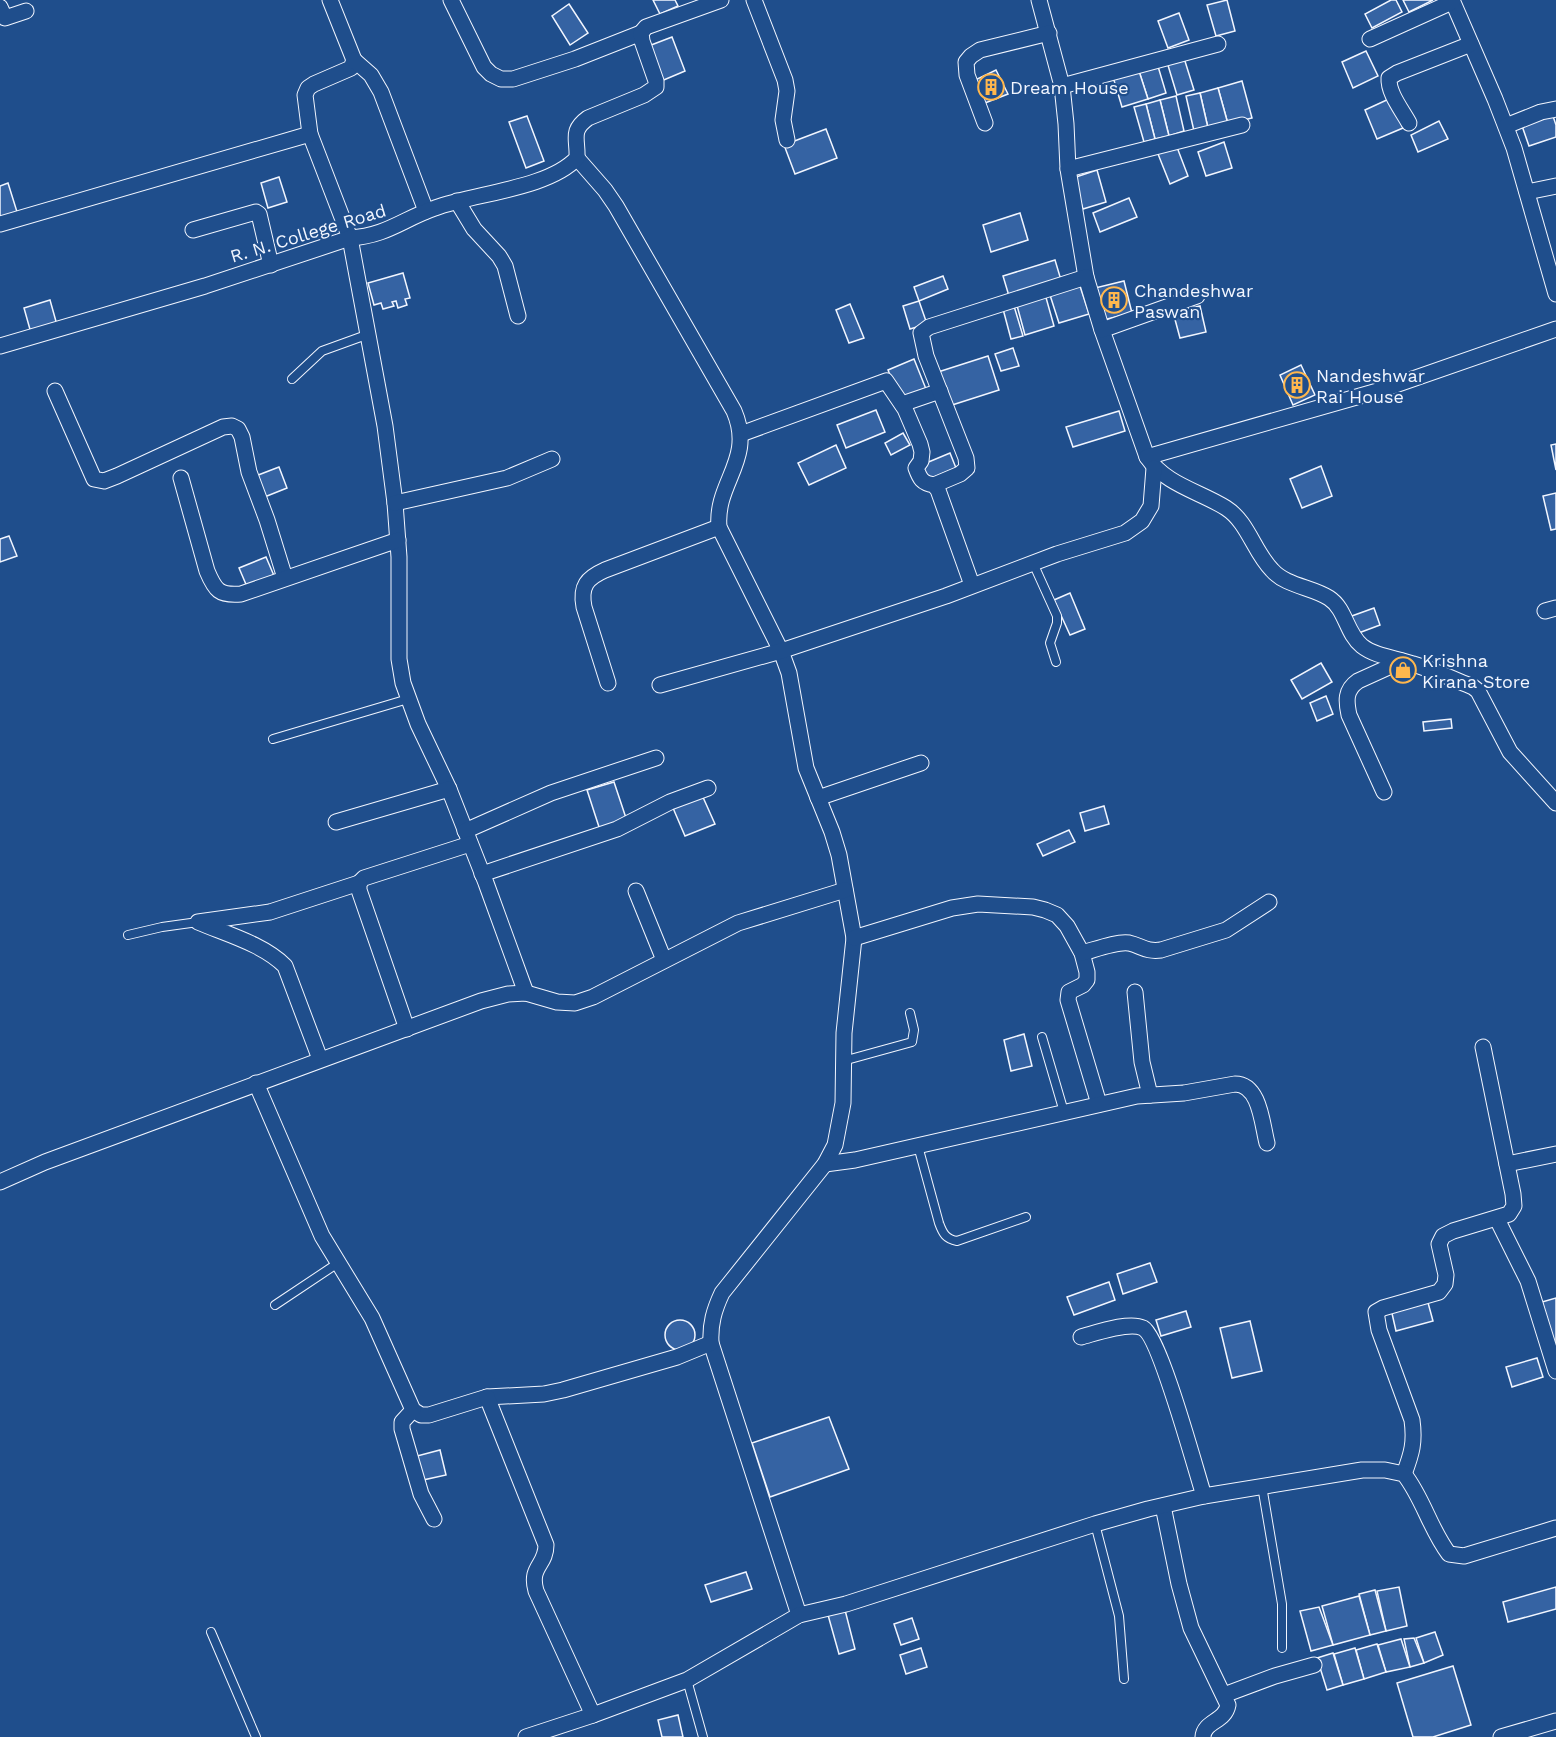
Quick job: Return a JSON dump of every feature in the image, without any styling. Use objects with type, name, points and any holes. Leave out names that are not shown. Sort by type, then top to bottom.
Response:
[{"type":"street","points":[[330,0],[354,60],[371,75],[381,92],[426,211]]},
{"type":"street","points":[[451,0],[484,67],[501,79],[513,79],[575,59],[641,33],[646,27],[722,0]]},
{"type":"street","points":[[754,0],[787,91],[783,120],[787,140]]},
{"type":"street","points":[[660,685],[781,651],[1125,533],[1142,521],[1151,506],[1150,462],[1102,330],[1086,277],[1068,169],[1062,86],[1039,0]]},
{"type":"street","points":[[1370,39],[1452,1],[1514,148],[1556,294]]},
{"type":"street","points":[[0,7],[5,18],[26,11]]},
{"type":"street","points":[[641,33],[656,87],[644,95],[580,123],[575,137],[577,158],[616,206],[734,411],[740,426],[738,459],[721,501],[718,515],[719,527],[781,651],[793,689],[806,768],[837,847],[854,938],[845,1012],[843,1103],[835,1144],[825,1164],[722,1293],[714,1309],[710,1326],[711,1343],[799,1615]]},
{"type":"street","points":[[985,123],[967,75],[966,62],[980,50],[1049,33]]},
{"type":"street","points":[[1062,86],[1218,44]]},
{"type":"street","points":[[1409,123],[1391,91],[1389,78],[1471,44]]},
{"type":"street","points":[[354,60],[351,68],[308,88],[305,95],[310,134],[350,238],[385,426],[398,540],[399,659],[403,683],[449,789],[526,993]]},
{"type":"street","points":[[1506,126],[1541,112],[1556,109]]},
{"type":"street","points":[[1068,169],[1242,125]]},
{"type":"street","points":[[0,224],[310,134]]},
{"type":"street","name":"R. N. College Road","points":[[0,346],[205,286],[350,238],[380,234],[426,211],[546,177],[570,165],[577,158]]},
{"type":"street","points":[[1527,192],[1556,186]]},
{"type":"street","points":[[458,201],[474,229],[499,256],[505,267],[518,316]]},
{"type":"street","points":[[192,230],[256,212],[259,214],[271,265]]},
{"type":"street","points":[[741,434],[886,381],[902,404],[920,444],[921,461],[916,468],[925,484],[934,485],[960,474],[967,468],[966,458],[922,343],[921,333],[929,327],[1086,277]]},
{"type":"street","points":[[1102,330],[1197,296]]},
{"type":"street","points":[[1150,462],[1381,390],[1556,329]]},
{"type":"street","points":[[56,391],[94,479],[104,480],[117,476],[223,427],[232,426],[238,429],[242,437],[249,472],[285,578]]},
{"type":"street","points":[[902,404],[940,391]]},
{"type":"street","points":[[395,503],[507,478],[552,459]]},
{"type":"street","points":[[1150,462],[1165,477],[1227,508],[1247,531],[1273,572],[1281,578],[1329,598],[1341,611],[1360,645],[1369,651],[1473,687],[1478,692],[1510,752],[1556,803]]},
{"type":"street","points":[[181,478],[207,572],[213,585],[221,593],[241,594],[398,540]]},
{"type":"street","points":[[934,485],[938,490],[972,585]]},
{"type":"street","points":[[608,683],[584,607],[582,595],[586,583],[593,575],[719,527]]},
{"type":"street","points":[[1384,792],[1349,715],[1346,702],[1352,686],[1358,681],[1402,661]]},
{"type":"street","points":[[198,922],[279,910],[359,883],[364,878],[468,838],[551,793],[656,758]]},
{"type":"street","points":[[818,798],[921,763]]},
{"type":"street","points":[[482,874],[617,829],[670,801],[708,788]]},
{"type":"street","points":[[336,822],[449,789]]},
{"type":"street","points":[[359,883],[359,890],[407,1029]]},
{"type":"street","points":[[0,1182],[45,1162],[481,1001],[508,993],[526,993],[557,1002],[574,1003],[612,989],[738,923],[845,890]]},
{"type":"street","points":[[636,891],[664,960]]},
{"type":"street","points":[[1082,953],[1123,943],[1130,943],[1146,950],[1161,950],[1226,930],[1269,902]]},
{"type":"street","points":[[854,938],[952,908],[978,904],[1033,907],[1057,915],[1082,953],[1087,972],[1087,980],[1083,985],[1069,992],[1068,1000],[1100,1104]]},
{"type":"street","points":[[198,922],[264,951],[285,966],[320,1059]]},
{"type":"street","points":[[1135,992],[1142,1062],[1150,1095]]},
{"type":"street","points":[[1404,1474],[1413,1451],[1412,1420],[1379,1330],[1376,1312],[1439,1292],[1445,1284],[1446,1275],[1438,1244],[1443,1236],[1509,1214],[1514,1206],[1508,1164],[1483,1047]]},
{"type":"street","points":[[256,1083],[322,1236],[372,1318],[412,1410],[420,1415],[488,1397],[544,1394],[563,1390],[677,1357],[711,1343]]},
{"type":"street","points":[[825,1164],[855,1161],[1100,1104],[1150,1095],[1184,1093],[1242,1084],[1254,1095],[1267,1143]]},
{"type":"street","points":[[1508,1164],[1556,1154]]},
{"type":"street","points":[[1497,1219],[1528,1281],[1556,1371]]},
{"type":"street","points":[[1080,1337],[1126,1326],[1137,1326],[1146,1330],[1152,1338],[1162,1365],[1204,1496]]},
{"type":"street","points":[[488,1397],[546,1545],[546,1552],[533,1575],[536,1591],[593,1715]]},
{"type":"street","points":[[412,1410],[402,1422],[402,1429],[421,1494],[434,1519]]},
{"type":"street","points":[[526,1737],[687,1680],[799,1615],[846,1604],[1095,1524],[1204,1496],[1362,1470],[1385,1470],[1404,1474],[1415,1488],[1438,1539],[1449,1554],[1464,1556],[1556,1528]]},
{"type":"street","points":[[1163,1506],[1179,1584],[1191,1628],[1228,1705],[1227,1712],[1222,1718],[1203,1730],[1203,1737]]},
{"type":"street","points":[[1224,1695],[1275,1676],[1314,1665]]},
{"type":"street","points":[[1501,1737],[1556,1721]]},
{"type":"lane","points":[[292,379],[322,351],[369,334]]},
{"type":"lane","points":[[1033,563],[1057,616],[1050,643],[1056,662]]},
{"type":"lane","points":[[273,740],[408,699]]},
{"type":"lane","points":[[128,935],[198,922]]},
{"type":"lane","points":[[843,1061],[912,1042],[914,1030],[910,1013]]},
{"type":"lane","points":[[1042,1037],[1064,1112]]},
{"type":"lane","points":[[918,1146],[939,1223],[943,1234],[949,1239],[957,1241],[1026,1217]]},
{"type":"lane","points":[[275,1305],[338,1263]]},
{"type":"lane","points":[[1262,1486],[1282,1604],[1282,1648]]},
{"type":"lane","points":[[1095,1524],[1119,1616],[1124,1679]]},
{"type":"lane","points":[[211,1632],[256,1737]]},
{"type":"lane","points":[[687,1680],[703,1737]]},
{"type":"building","points":[[653,0],[675,0],[678,6],[660,14]]},
{"type":"building","points":[[1227,0],[1235,31],[1216,36],[1207,5]]},
{"type":"building","points":[[1391,0],[1396,0],[1402,12],[1372,28],[1365,14]]},
{"type":"building","points":[[1403,0],[1433,0],[1409,12]]},
{"type":"building","points":[[569,4],[588,33],[570,45],[552,16]]},
{"type":"building","points":[[1179,13],[1189,40],[1168,48],[1158,21]]},
{"type":"building","points":[[672,37],[685,71],[659,82],[646,47]]},
{"type":"building","points":[[1366,51],[1378,76],[1353,88],[1342,62]]},
{"type":"building","points":[[1184,58],[1194,90],[1177,95],[1167,62]]},
{"type":"building","points":[[1157,63],[1166,93],[1148,99],[1138,68]]},
{"type":"building","points":[[1138,68],[1148,99],[1122,107],[1113,77]]},
{"type":"building","name":"Dream House","points":[[996,70],[1008,94],[985,103],[975,80]]},
{"type":"building","points":[[1242,81],[1252,118],[1228,124],[1218,88]]},
{"type":"building","points":[[1218,88],[1228,124],[1208,128],[1200,93]]},
{"type":"building","points":[[1200,93],[1208,128],[1194,131],[1186,96]]},
{"type":"building","points":[[1176,96],[1184,131],[1169,136],[1160,100]]},
{"type":"building","points":[[1391,98],[1403,128],[1377,139],[1365,110]]},
{"type":"building","points":[[1160,100],[1169,136],[1155,139],[1146,104]]},
{"type":"building","points":[[1146,104],[1155,139],[1144,142],[1134,107]]},
{"type":"building","points":[[1552,113],[1556,125],[1556,137],[1529,146],[1521,123]]},
{"type":"building","points":[[527,116],[544,161],[526,168],[509,122]]},
{"type":"building","points":[[1439,121],[1448,139],[1418,152],[1411,135]]},
{"type":"building","points":[[826,129],[837,158],[795,174],[784,145]]},
{"type":"building","points":[[1175,142],[1188,176],[1170,184],[1156,149]]},
{"type":"building","points":[[1224,142],[1232,168],[1206,176],[1198,152]]},
{"type":"building","points":[[1097,170],[1106,202],[1083,209],[1073,178]]},
{"type":"building","points":[[279,177],[287,202],[268,208],[261,183]]},
{"type":"building","points":[[8,183],[18,215],[0,217],[0,186]]},
{"type":"building","points":[[1129,198],[1137,217],[1100,232],[1093,213]]},
{"type":"building","points":[[1020,213],[1028,240],[991,252],[983,225]]},
{"type":"building","points":[[1055,260],[1061,280],[1009,296],[1003,276]]},
{"type":"building","points":[[403,273],[410,298],[405,299],[407,305],[398,308],[396,301],[392,302],[394,306],[383,309],[381,303],[374,305],[368,283]]},
{"type":"building","points":[[943,276],[948,289],[919,301],[914,287]]},
{"type":"building","name":"Chandeshwar Paswan","points":[[1124,281],[1132,313],[1103,320],[1095,288]]},
{"type":"building","points":[[1079,283],[1089,314],[1059,323],[1049,292]]},
{"type":"building","points":[[1045,294],[1054,326],[1025,335],[1016,302]]},
{"type":"building","points":[[50,300],[57,325],[31,333],[24,308]]},
{"type":"building","points":[[919,301],[927,324],[910,329],[903,306]]},
{"type":"building","points":[[850,304],[864,338],[849,343],[836,310]]},
{"type":"building","points":[[1014,306],[1023,336],[1011,339],[1003,309]]},
{"type":"building","points":[[1200,306],[1206,332],[1180,338],[1173,312]]},
{"type":"building","points":[[1013,348],[1019,366],[1001,371],[995,354]]},
{"type":"building","points":[[988,356],[999,390],[949,406],[938,372]]},
{"type":"building","points":[[914,359],[926,389],[900,400],[888,370]]},
{"type":"building","name":"Nandeshwar Rai House","points":[[1301,365],[1315,395],[1293,405],[1280,375]]},
{"type":"building","points":[[876,410],[885,432],[846,448],[837,425]]},
{"type":"building","points":[[1119,411],[1125,431],[1073,447],[1066,427]]},
{"type":"building","points":[[903,433],[910,445],[891,455],[885,443]]},
{"type":"building","points":[[1556,444],[1556,470],[1551,445]]},
{"type":"building","points":[[836,445],[846,468],[809,485],[798,463]]},
{"type":"building","points":[[950,453],[956,468],[925,481],[919,466]]},
{"type":"building","points":[[1321,466],[1332,496],[1302,508],[1290,479]]},
{"type":"building","points":[[279,467],[287,488],[262,498],[253,477]]},
{"type":"building","points":[[1556,493],[1556,529],[1551,530],[1543,496]]},
{"type":"building","points":[[9,536],[17,556],[0,562],[0,539]]},
{"type":"building","points":[[266,557],[275,578],[248,589],[239,568]]},
{"type":"building","points":[[1070,593],[1085,629],[1070,635],[1054,600]]},
{"type":"building","points":[[1374,608],[1380,625],[1356,634],[1349,617]]},
{"type":"building","points":[[1321,663],[1332,682],[1302,699],[1291,680]]},
{"type":"building","points":[[1326,696],[1333,714],[1317,721],[1310,703]]},
{"type":"building","points":[[1451,719],[1452,728],[1424,731],[1423,722]]},
{"type":"building","points":[[614,782],[627,821],[600,830],[587,790]]},
{"type":"building","points":[[702,795],[715,824],[685,836],[673,808]]},
{"type":"building","points":[[1104,806],[1109,824],[1085,831],[1080,813]]},
{"type":"building","points":[[1069,830],[1075,842],[1043,856],[1037,844]]},
{"type":"building","points":[[1024,1034],[1032,1066],[1011,1071],[1004,1040]]},
{"type":"building","points":[[1150,1263],[1157,1282],[1123,1294],[1117,1274]]},
{"type":"building","points":[[1109,1282],[1115,1300],[1074,1315],[1067,1297]]},
{"type":"building","points":[[1556,1298],[1556,1346],[1555,1346],[1542,1302]]},
{"type":"building","points":[[1427,1299],[1433,1321],[1396,1331],[1391,1309]]},
{"type":"building","points":[[1186,1311],[1191,1327],[1161,1336],[1156,1320]]},
{"type":"building","points":[[680,1320],[691,1324],[695,1335],[691,1346],[680,1350],[669,1346],[665,1335],[669,1324]]},
{"type":"building","points":[[1250,1321],[1262,1371],[1232,1378],[1220,1328]]},
{"type":"building","points":[[1537,1358],[1543,1377],[1512,1387],[1506,1367]]},
{"type":"building","points":[[829,1417],[849,1469],[770,1497],[752,1443]]},
{"type":"building","points":[[440,1450],[446,1475],[423,1480],[417,1456]]},
{"type":"building","points":[[746,1572],[752,1589],[711,1602],[705,1585]]},
{"type":"building","points":[[1399,1587],[1407,1626],[1386,1631],[1377,1591]]},
{"type":"building","points":[[1556,1587],[1556,1609],[1508,1622],[1503,1602]]},
{"type":"building","points":[[1375,1590],[1386,1631],[1370,1635],[1359,1594]]},
{"type":"building","points":[[1359,1596],[1370,1635],[1333,1645],[1322,1606]]},
{"type":"building","points":[[1319,1607],[1333,1645],[1311,1651],[1300,1611]]},
{"type":"building","points":[[845,1610],[855,1649],[839,1654],[828,1615]]},
{"type":"building","points":[[912,1618],[919,1639],[901,1645],[894,1624]]},
{"type":"building","points":[[1435,1632],[1443,1655],[1424,1663],[1416,1638]]},
{"type":"building","points":[[1414,1638],[1424,1663],[1410,1667],[1404,1639]]},
{"type":"building","points":[[1401,1639],[1410,1667],[1386,1672],[1378,1645]]},
{"type":"building","points":[[1377,1644],[1386,1672],[1364,1679],[1356,1650]]},
{"type":"building","points":[[921,1648],[927,1667],[906,1674],[900,1655]]},
{"type":"building","points":[[1355,1648],[1364,1679],[1343,1685],[1334,1654]]},
{"type":"building","points":[[1333,1653],[1343,1685],[1327,1690],[1317,1658]]},
{"type":"building","points":[[1453,1666],[1471,1725],[1433,1737],[1413,1737],[1397,1683]]},
{"type":"building","points":[[678,1715],[683,1737],[662,1737],[658,1720]]},
{"type":"place","name":"Dream House","points":[[991,87]]},
{"type":"place","name":"Chandeshwar Paswan","points":[[1114,300]]},
{"type":"place","name":"Nandeshwar Rai House","points":[[1297,385]]},
{"type":"place","name":"Krishna Kirana Store","points":[[1403,670]]}]
